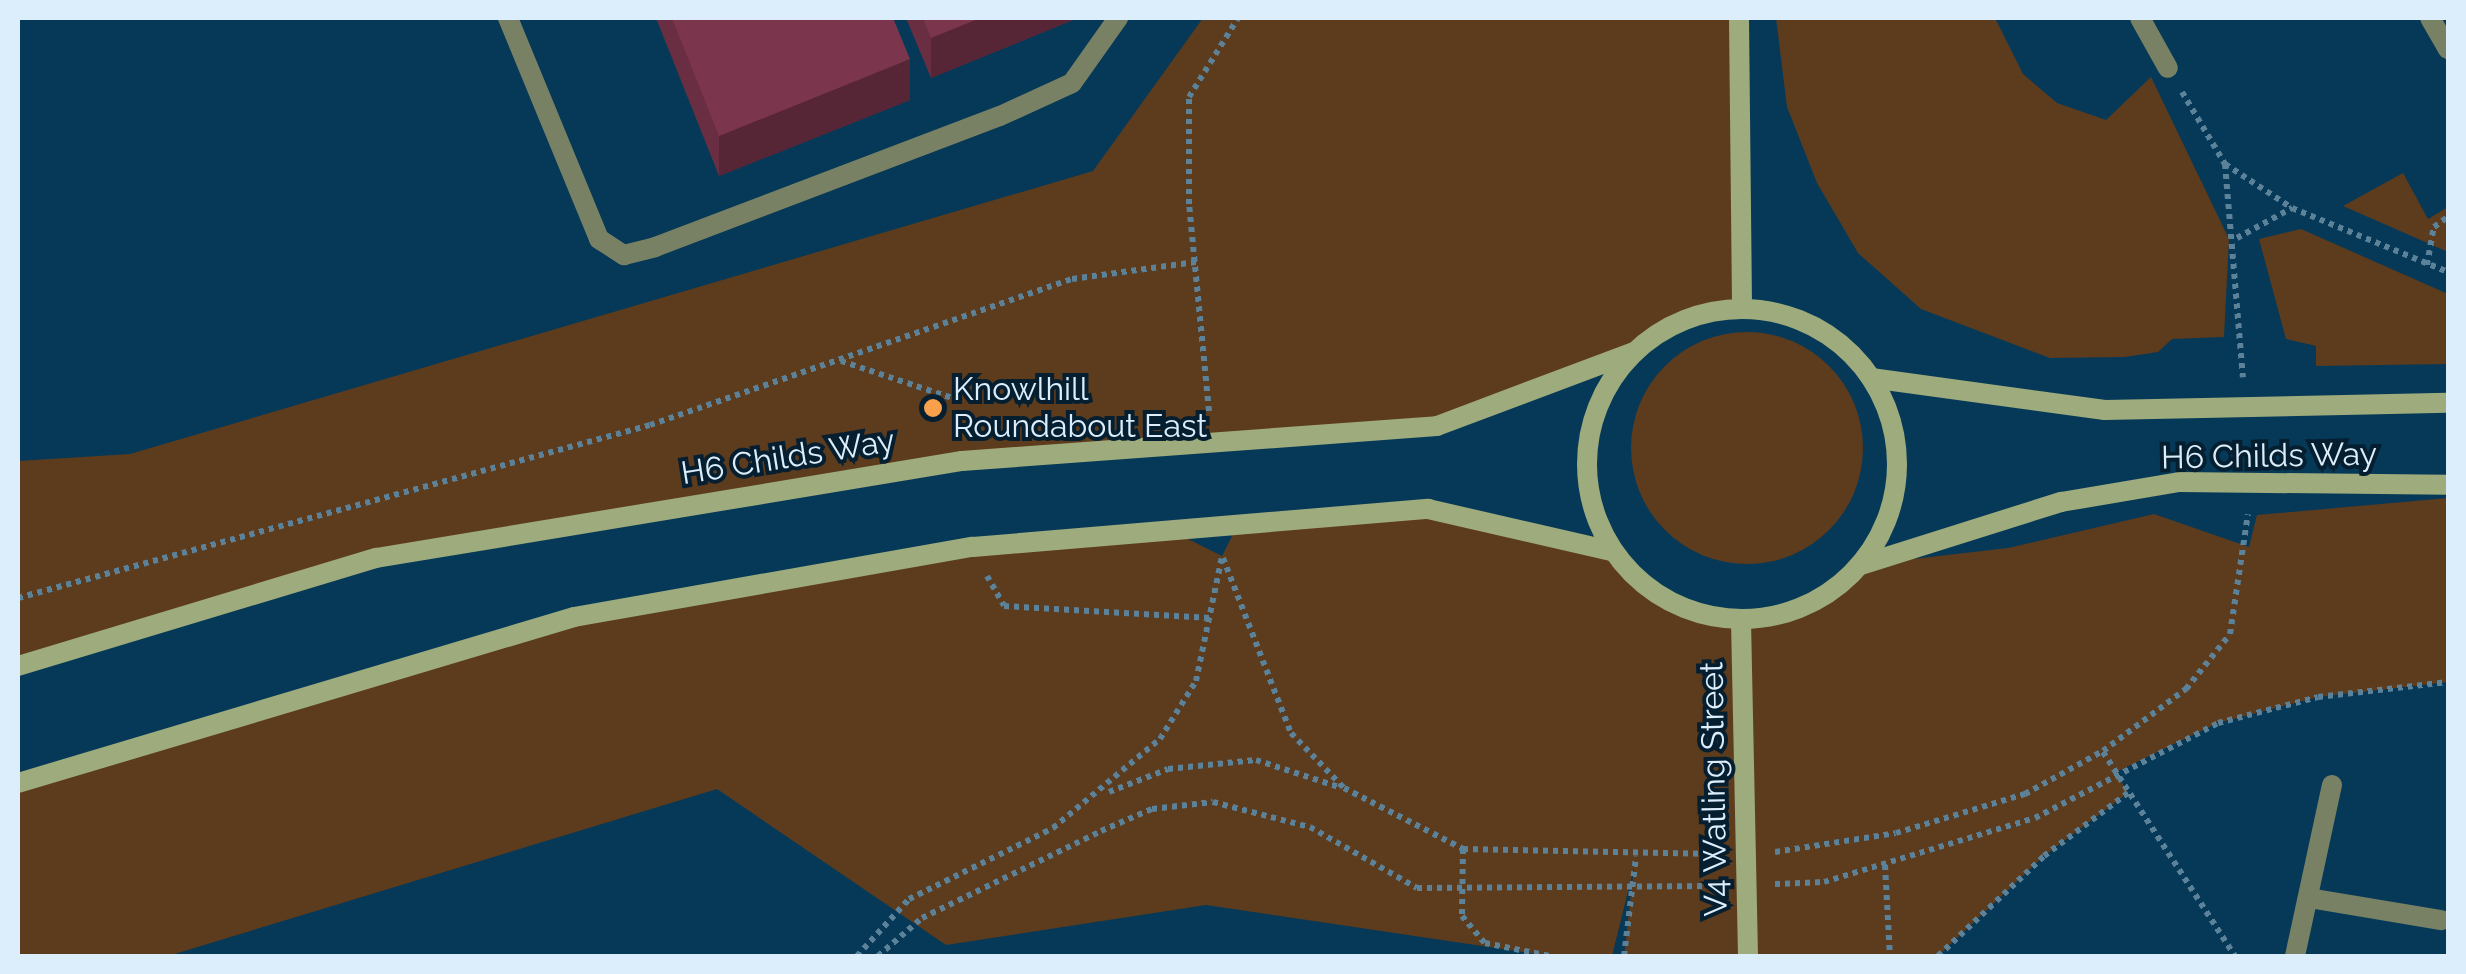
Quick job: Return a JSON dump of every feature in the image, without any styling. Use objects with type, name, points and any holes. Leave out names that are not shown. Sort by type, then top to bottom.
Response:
[{"type":"street","points":[[508,18],[599,238],[624,255],[656,247],[1000,116],[1072,83],[1118,18]]},
{"type":"street","points":[[1739,18],[1742,308]]},
{"type":"street","points":[[2140,18],[2168,68]]},
{"type":"street","points":[[2430,18],[2448,49]]},
{"type":"street","points":[[1742,308],[1792,317],[1836,341],[1871,378],[1892,423],[1898,473],[1887,522],[1862,565],[1830,594],[1741,621],[1689,611],[1638,580],[1612,550],[1591,497],[1591,426],[1634,352],[1674,324],[1742,308]]},
{"type":"street","name":"H6 Childs Way","points":[[18,666],[376,558],[962,461],[1436,426],[1634,352]]},
{"type":"street","name":"H6 Childs Way","points":[[1871,378],[1977,397],[2168,408],[2448,403]]},
{"type":"street","name":"H6 Childs Way","points":[[1862,565],[2061,502],[2179,482],[2448,485]]},
{"type":"street","points":[[18,783],[574,617],[972,547],[1168,530],[1229,530],[1428,508],[1612,550]]},
{"type":"street","name":"V4 Watling Street","points":[[1741,621],[1748,956]]},
{"type":"street","points":[[2295,956],[2332,785]]},
{"type":"street","points":[[2310,898],[2441,920]]},
{"type":"path","points":[[1211,424],[1196,262],[1189,97],[1238,18]]},
{"type":"path","points":[[2168,68],[2225,164],[2238,238],[2243,392]]},
{"type":"path","points":[[2225,164],[2292,208],[2448,272]]},
{"type":"path","points":[[2238,238],[2292,208]]},
{"type":"path","points":[[2426,266],[2434,226],[2448,217]]},
{"type":"path","points":[[18,598],[631,430],[1072,279],[1196,262]]},
{"type":"path","points":[[840,361],[955,399]]},
{"type":"path","points":[[1769,852],[1896,833],[2024,794],[2103,751],[2186,688],[2230,634],[2248,508]]},
{"type":"path","points":[[1103,795],[1160,740],[1187,696],[1211,618],[1229,530]]},
{"type":"path","points":[[1222,556],[1292,733],[1344,788]]},
{"type":"path","points":[[967,570],[985,568],[1004,606],[1211,618]]},
{"type":"path","points":[[1766,884],[1885,865],[2035,818],[2115,772],[2218,723],[2318,697],[2448,682]]},
{"type":"path","points":[[2103,751],[2235,956]]},
{"type":"path","points":[[857,956],[909,899],[1103,795],[1168,769],[1256,760],[1344,788],[1462,850],[1636,857],[1731,854]]},
{"type":"path","points":[[1938,956],[2044,856],[2128,793]]},
{"type":"path","points":[[878,956],[922,918],[1101,830],[1198,804],[1310,827],[1416,888],[1728,886]]},
{"type":"path","points":[[1462,850],[1462,916],[1485,943],[1550,956]]},
{"type":"path","points":[[1624,956],[1636,857]]},
{"type":"path","points":[[1885,865],[1890,956]]},
{"type":"shaded area","points":[[1203,18],[1737,18],[1742,309],[1674,325],[1634,352],[1437,426],[962,461],[376,558],[18,669],[18,461],[130,454],[1093,171]]},
{"type":"shaded area","points":[[1776,18],[1995,18],[2023,74],[2057,103],[2106,120],[2151,77],[2229,239],[2224,337],[2172,339],[2158,352],[2125,357],[2050,358],[1921,309],[1858,253],[1817,183],[1787,107]]},
{"type":"shaded area","points":[[2403,173],[2428,219],[2448,207],[2448,252],[2343,206]]},
{"type":"shaded area","points":[[2301,229],[2448,294],[2448,364],[2316,366],[2316,346],[2286,339],[2259,239]]},
{"type":"shaded area","points":[[1747,332],[1791,341],[1829,366],[1854,404],[1863,448],[1854,492],[1829,530],[1791,555],[1747,564],[1703,555],[1665,530],[1640,492],[1631,448],[1640,404],[1665,366],[1703,341]]},
{"type":"shaded area","points":[[2448,498],[2448,682],[2318,697],[2218,723],[2116,772],[2128,793],[2044,856],[1938,956],[1624,956],[1634,867],[1612,956],[1550,956],[1206,905],[946,945],[717,789],[168,956],[18,956],[18,783],[574,617],[973,547],[1168,529],[1222,556],[1238,524],[1428,509],[1612,551],[1639,581],[1689,611],[1741,621],[1830,594],[1861,565],[2008,548],[2154,514],[2249,547],[2257,515]]},
{"type":"building","points":[[672,18],[893,18],[910,59],[719,136]]},
{"type":"building","points":[[923,18],[980,18],[931,38]]},
{"type":"place","name":"Knowlhill Roundabout East","points":[[933,408]]}]
